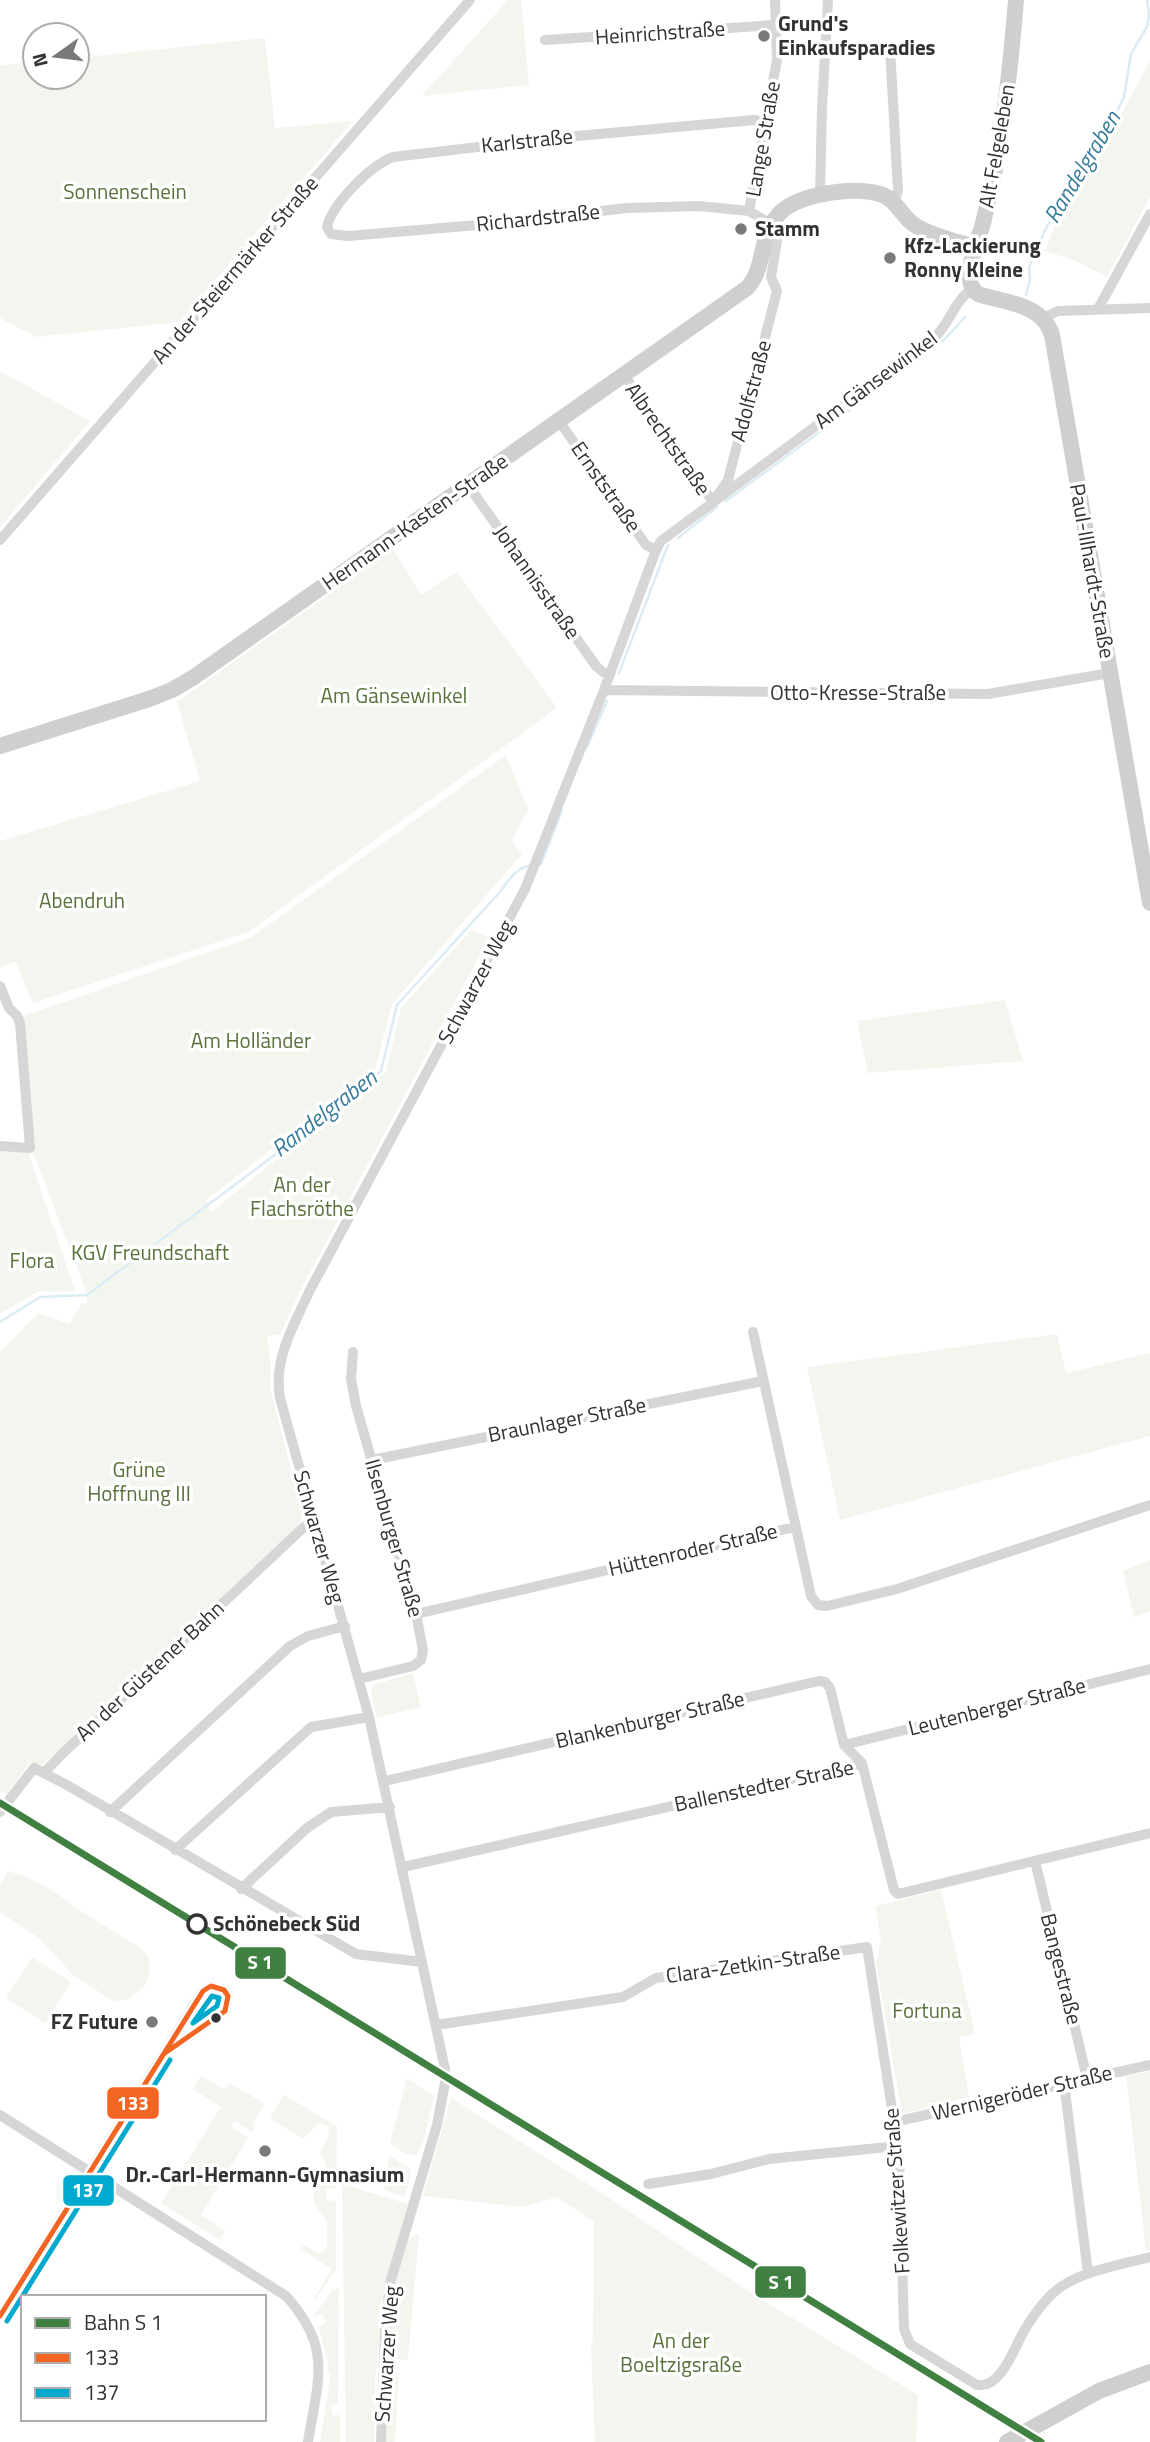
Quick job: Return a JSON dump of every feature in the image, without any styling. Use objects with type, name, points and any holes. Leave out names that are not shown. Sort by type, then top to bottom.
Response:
[{"type":"street","name":"An der Steiermärker Straße","points":[[0,540],[470,0]]},
{"type":"street","name":"Lange Straße","points":[[771,224],[750,211],[777,60],[775,0]]},
{"type":"street","points":[[820,195],[828,0]]},
{"type":"street","name":"Alt Felgeleben","points":[[972,289],[969,273],[999,155],[1016,0]]},
{"type":"street","name":"Heinrichstraße","points":[[545,40],[775,25]]},
{"type":"street","points":[[890,48],[898,191],[894,202]]},
{"type":"street","name":"Karlstraße","points":[[328,232],[328,221],[342,201],[371,169],[393,157],[555,138],[754,120],[765,122]]},
{"type":"street","points":[[764,275],[765,236],[771,224],[793,202],[820,195],[868,192],[881,194],[894,202],[915,226],[977,247]]},
{"type":"street","name":"Richardstraße","points":[[328,232],[336,236],[348,236],[627,208],[699,206],[750,211]]},
{"type":"street","points":[[1098,309],[1150,214]]},
{"type":"street","name":"Hermann-Kasten-Straße","points":[[0,746],[172,690],[194,677],[764,275]]},
{"type":"street","name":"Adolfstraße","points":[[713,502],[728,480],[772,316],[777,291],[764,275]]},
{"type":"street","points":[[972,289],[984,296],[1031,310],[1043,318],[1058,311],[1150,307]]},
{"type":"street","name":"Am Gänsewinkel","points":[[604,690],[656,550],[669,534],[933,339],[946,327],[963,295],[972,289]]},
{"type":"street","name":"Paul-Illhardt-Straße","points":[[1043,318],[1050,328],[1053,342],[1150,903]]},
{"type":"street","name":"Albrechtstraße","points":[[624,375],[713,502]]},
{"type":"street","name":"Ernststraße","points":[[559,421],[646,545],[656,550]]},
{"type":"street","name":"Johannisstraße","points":[[468,485],[596,666],[610,675]]},
{"type":"street","name":"Otto-Kresse-Straße","points":[[604,690],[988,694],[1110,673]]},
{"type":"street","name":"Schwarzer Weg","points":[[381,2442],[385,2329],[390,2283],[437,2125],[445,2069],[385,1781],[345,1626],[280,1398],[278,1382],[282,1352],[310,1290],[530,877],[604,690]]},
{"type":"street","points":[[0,986],[9,1008],[19,1018],[20,1023],[30,1148],[0,1146]]},
{"type":"street","points":[[753,1332],[795,1527]]},
{"type":"street","name":"Ilsenburger Straße","points":[[353,1352],[351,1379],[356,1406],[416,1614],[423,1650],[421,1660],[413,1666],[359,1679]]},
{"type":"street","name":"Braunlager Straße","points":[[372,1460],[763,1381]]},
{"type":"street","name":"Hüttenroder Straße","points":[[416,1614],[795,1527],[811,1596],[813,1601],[822,1607],[897,1589],[1150,1505]]},
{"type":"street","name":"An der Güstener Bahn","points":[[0,1812],[34,1768],[44,1773],[304,1527],[316,1521]]},
{"type":"street","points":[[110,1812],[290,1646],[308,1636],[345,1626]]},
{"type":"street","name":"Leutenberger Straße","points":[[844,1745],[1150,1669]]},
{"type":"street","name":"Blankenburger Straße","points":[[385,1781],[819,1681],[825,1682],[830,1688],[844,1745]]},
{"type":"street","points":[[175,1850],[310,1727],[369,1717]]},
{"type":"street","points":[[844,1745],[862,1763]]},
{"type":"street","name":"Ballenstedter Straße","points":[[403,1867],[862,1763],[896,1893],[1150,1833]]},
{"type":"street","points":[[44,1773],[356,1954],[422,1962]]},
{"type":"street","points":[[241,1889],[307,1828],[331,1812],[390,1807]]},
{"type":"street","name":"Bangestraße","points":[[1035,1861],[1087,2077]]},
{"type":"street","name":"Clara-Zetkin-Straße","points":[[436,2025],[622,1997],[656,1978],[867,1947]]},
{"type":"street","name":"Folkewitzer Straße","points":[[867,1947],[898,2146],[906,2337],[910,2344],[977,2385],[983,2386],[1000,2373],[1025,2328],[1051,2294],[1088,2273]]},
{"type":"street","points":[[0,2316],[203,1991],[211,1986],[224,1990],[228,1996],[225,2011],[165,2053]]},
{"type":"street","name":"Wernigeröder Straße","points":[[894,2122],[1150,2065]]},
{"type":"street","points":[[1064,2083],[1088,2273],[1150,2257]]},
{"type":"street","points":[[0,2115],[272,2286],[296,2307],[315,2341],[320,2367],[308,2442]]},
{"type":"street","points":[[648,2184],[711,2174],[769,2159],[898,2146]]},
{"type":"street","points":[[1007,2442],[1116,2383],[1150,2372]]},
{"type":"green space","points":[[508,0],[521,0],[529,85],[422,96]]},
{"type":"green space","name":"Sonnenschein","points":[[265,38],[275,128],[353,121],[179,322],[36,337],[0,318],[0,65],[21,63],[21,91],[91,91],[91,57]]},
{"type":"green space","points":[[1150,60],[1150,197],[1107,277],[1074,260],[1045,251],[1063,205],[1099,157]]},
{"type":"green space","points":[[0,371],[90,421],[0,527]]},
{"type":"green space","name":"Abendruh","points":[[393,549],[421,595],[457,572],[557,708],[248,932],[33,1003],[16,962],[0,967],[0,841],[200,781],[177,702]]},
{"type":"green space","points":[[506,755],[528,810],[511,841],[522,854],[392,1004],[375,1070],[206,1200],[211,1212],[386,1072],[401,1008],[472,929],[489,938],[302,1287],[280,1335],[267,1336],[271,1365],[270,1388],[303,1515],[297,1527],[40,1767],[30,1762],[7,1794],[0,1792],[0,1352],[38,1313],[70,1324],[82,1303],[87,1304],[86,1291],[33,1152],[23,1016],[250,938]]},
{"type":"green space","points":[[1005,1000],[1023,1061],[868,1073],[857,1021]]},
{"type":"green space","name":"Flora","points":[[0,1150],[28,1152],[75,1291],[37,1292],[0,1314]]},
{"type":"green space","points":[[1057,1334],[1066,1373],[1150,1353],[1150,1436],[840,1520],[807,1367]]},
{"type":"green space","points":[[1150,1560],[1150,1611],[1134,1617],[1123,1571]]},
{"type":"green space","points":[[413,1673],[421,1707],[377,1718],[371,1692],[373,1685]]},
{"type":"green space","points":[[8,1871],[48,1888],[138,1946],[149,1957],[149,1976],[144,1987],[129,1999],[113,2001],[73,1975],[39,1938],[0,1912],[0,1885]]},
{"type":"green space","name":"Fortuna","points":[[941,1890],[975,2034],[959,2037],[969,2097],[902,2114],[876,1963],[881,1940],[875,1906]]},
{"type":"green space","points":[[32,1957],[71,1982],[45,2023],[6,1998]]},
{"type":"green space","points":[[1150,2071],[1150,2250],[1146,2251],[1126,2076]]},
{"type":"green space","points":[[201,2076],[221,2088],[230,2083],[265,2104],[253,2123],[256,2125],[252,2132],[235,2121],[231,2127],[248,2138],[201,2215],[225,2231],[220,2240],[161,2203],[221,2107],[193,2089]]},
{"type":"green space","points":[[407,2078],[434,2096],[424,2140],[416,2156],[404,2153],[390,2143]]},
{"type":"green space","points":[[284,2095],[337,2126],[336,2188],[326,2190],[326,2200],[336,2201],[336,2270],[314,2301],[332,2269],[301,2249],[304,2245],[316,2252],[322,2252],[327,2246],[327,2221],[315,2205],[313,2196],[317,2181],[325,2174],[321,2152],[329,2134],[328,2126],[318,2123],[303,2139],[270,2118]]},
{"type":"green space","name":"An der Boeltzigsraße","points":[[451,2098],[597,2190],[745,2289],[918,2395],[916,2442],[595,2442],[591,2348],[594,2222],[557,2197],[522,2207],[423,2196]]},
{"type":"green space","points":[[389,2155],[410,2169],[411,2179],[404,2196],[384,2190]]},
{"type":"green space","points":[[342,2184],[408,2204],[384,2286],[375,2383],[374,2442],[346,2442]]},
{"type":"green space","points":[[419,2234],[408,2360],[395,2359],[388,2354],[393,2290],[406,2242]]},
{"type":"green space","points":[[339,2288],[338,2404],[331,2405],[332,2415],[340,2415],[340,2442],[320,2442],[331,2373],[327,2372],[328,2363],[319,2328],[326,2322],[322,2314],[313,2317],[333,2289]]},
{"type":"green space","points":[[388,2372],[399,2373],[395,2442],[386,2442]]},
{"type":"waterway","name":"Randelgraben","points":[[1026,295],[1030,280],[1029,267],[1045,230],[1061,202],[1087,167],[1124,97],[1131,54],[1147,27],[1147,0]]},
{"type":"waterway","name":"Randelgraben","points":[[726,501],[943,341],[965,317]]},
{"type":"waterway","name":"Randelgraben","points":[[678,538],[717,507]]},
{"type":"waterway","name":"Randelgraben","points":[[619,673],[668,545]]},
{"type":"waterway","name":"Randelgraben","points":[[586,749],[607,701]]},
{"type":"waterway","name":"Randelgraben","points":[[539,864],[562,810]]},
{"type":"waterway","name":"Randelgraben","points":[[0,1322],[40,1297],[87,1295],[327,1116],[381,1071],[397,1005],[512,876],[529,866]]},
{"type":"transit line","points":[[0,1803],[1041,2442]]},
{"type":"transit line","name":"133","points":[[0,2316],[203,1991],[211,1986],[224,1990],[228,1996],[225,2011],[165,2053]]},
{"type":"transit line","name":"137","points":[[212,1996],[219,1998],[217,2006],[193,2023],[212,1996]]},
{"type":"transit line","name":"137","points":[[23,2295],[170,2060]]},
{"type":"transit line","name":"137","points":[[7,2321],[21,2299]]},
{"type":"place","name":"Grund's Einkaufsparadies","points":[[764,36]]},
{"type":"place","name":"Stamm","points":[[741,229]]},
{"type":"place","name":"Kfz-Lackierung Ronny Kleine","points":[[890,258]]},
{"type":"place","name":"Schönebeck Süd","points":[[197,1924]]},
{"type":"place","name":"FZ Future","points":[[152,2022]]},
{"type":"place","name":"Dr.-Carl-Hermann-Gymnasium","points":[[265,2151]]},
{"type":"park label","name":"Am Holländer","points":[[251,1041]]},
{"type":"park label","name":"An der Flachsröthe","points":[[302,1197]]},
{"type":"park label","name":"KGV Freundschaft","points":[[150,1253]]},
{"type":"park label","name":"Grüne Hoffnung III","points":[[139,1482]]}]
